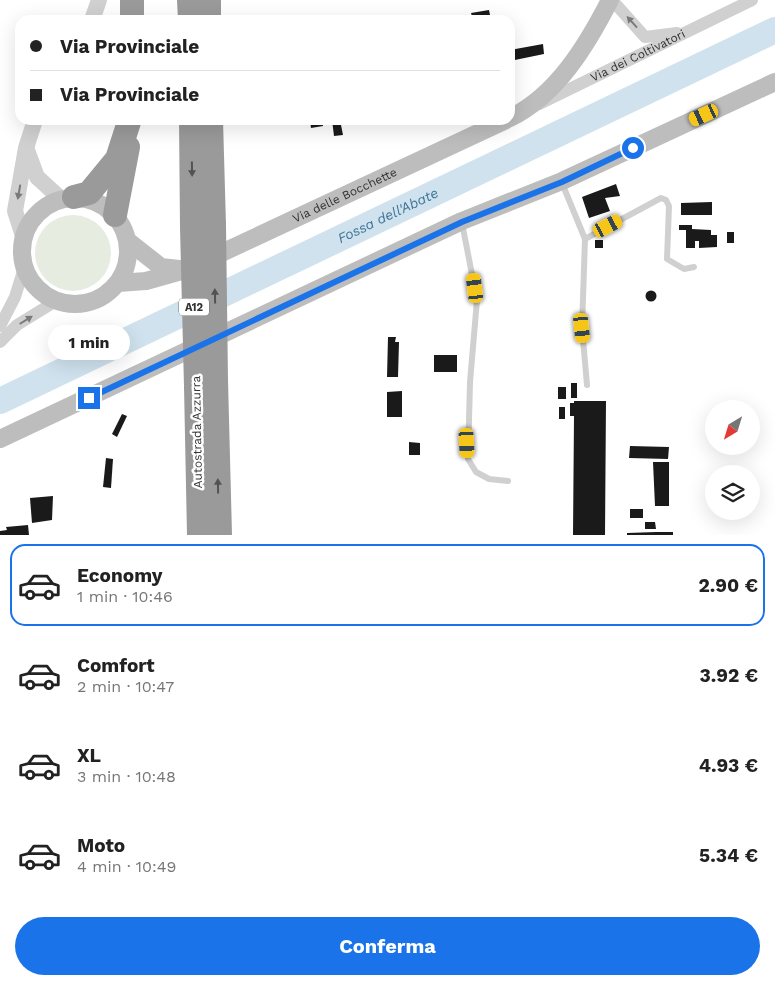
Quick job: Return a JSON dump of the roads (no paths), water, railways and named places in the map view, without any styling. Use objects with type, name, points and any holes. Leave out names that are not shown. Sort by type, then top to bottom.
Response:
[{"type":"highway","points":[[132,0],[132,15]]},
{"type":"highway","points":[[189,0],[190,15]]},
{"type":"highway","points":[[209,0],[209,15]]},
{"type":"highway","points":[[67,198],[89,192],[118,159],[128,125]]},
{"type":"highway","points":[[115,215],[126,162],[129,125]]},
{"type":"highway","name":"Autostrada Azzurra","points":[[192,125],[203,226],[206,383],[199,535]]},
{"type":"highway","name":"Autostrada Azzurra","points":[[203,226],[211,125]]},
{"type":"highway","name":"Autostrada Azzurra","points":[[206,383],[220,535]]},
{"type":"main road","points":[[517,115],[560,78],[589,41],[611,0]]},
{"type":"main road","points":[[0,440],[462,222],[562,182],[775,82]]},
{"type":"main road","name":"Via delle Bocchette","points":[[118,283],[146,281],[185,270],[495,125]]},
{"type":"main road","points":[[67,198],[89,199],[103,205],[115,215],[123,227],[128,241],[129,256],[125,270],[118,283],[109,293],[97,300],[83,304],[56,301],[42,294],[31,282],[24,268],[21,252],[23,236],[31,220],[44,207],[67,198]]},
{"type":"main road","points":[[128,241],[161,267],[185,270]]},
{"type":"street","points":[[94,15],[99,0]]},
{"type":"street","points":[[611,0],[645,37],[689,32]]},
{"type":"street","name":"Via dei Coltivatori","points":[[517,115],[752,0]]},
{"type":"street","points":[[23,236],[16,210],[26,148],[33,125]]},
{"type":"street","points":[[26,148],[37,177],[67,198]]},
{"type":"street","points":[[0,326],[15,297],[24,268]]},
{"type":"street","points":[[0,342],[17,326],[56,301]]},
{"type":"lane","points":[[562,182],[585,239],[582,328],[587,385]]},
{"type":"lane","points":[[585,239],[661,198],[666,200],[669,206],[667,259],[684,269],[694,267]]},
{"type":"lane","points":[[462,222],[476,300],[470,382],[468,459],[476,472],[489,479],[508,481]]},
{"type":"waterway","name":"Fossa dell'Abate","points":[[0,401],[775,30]]}]
